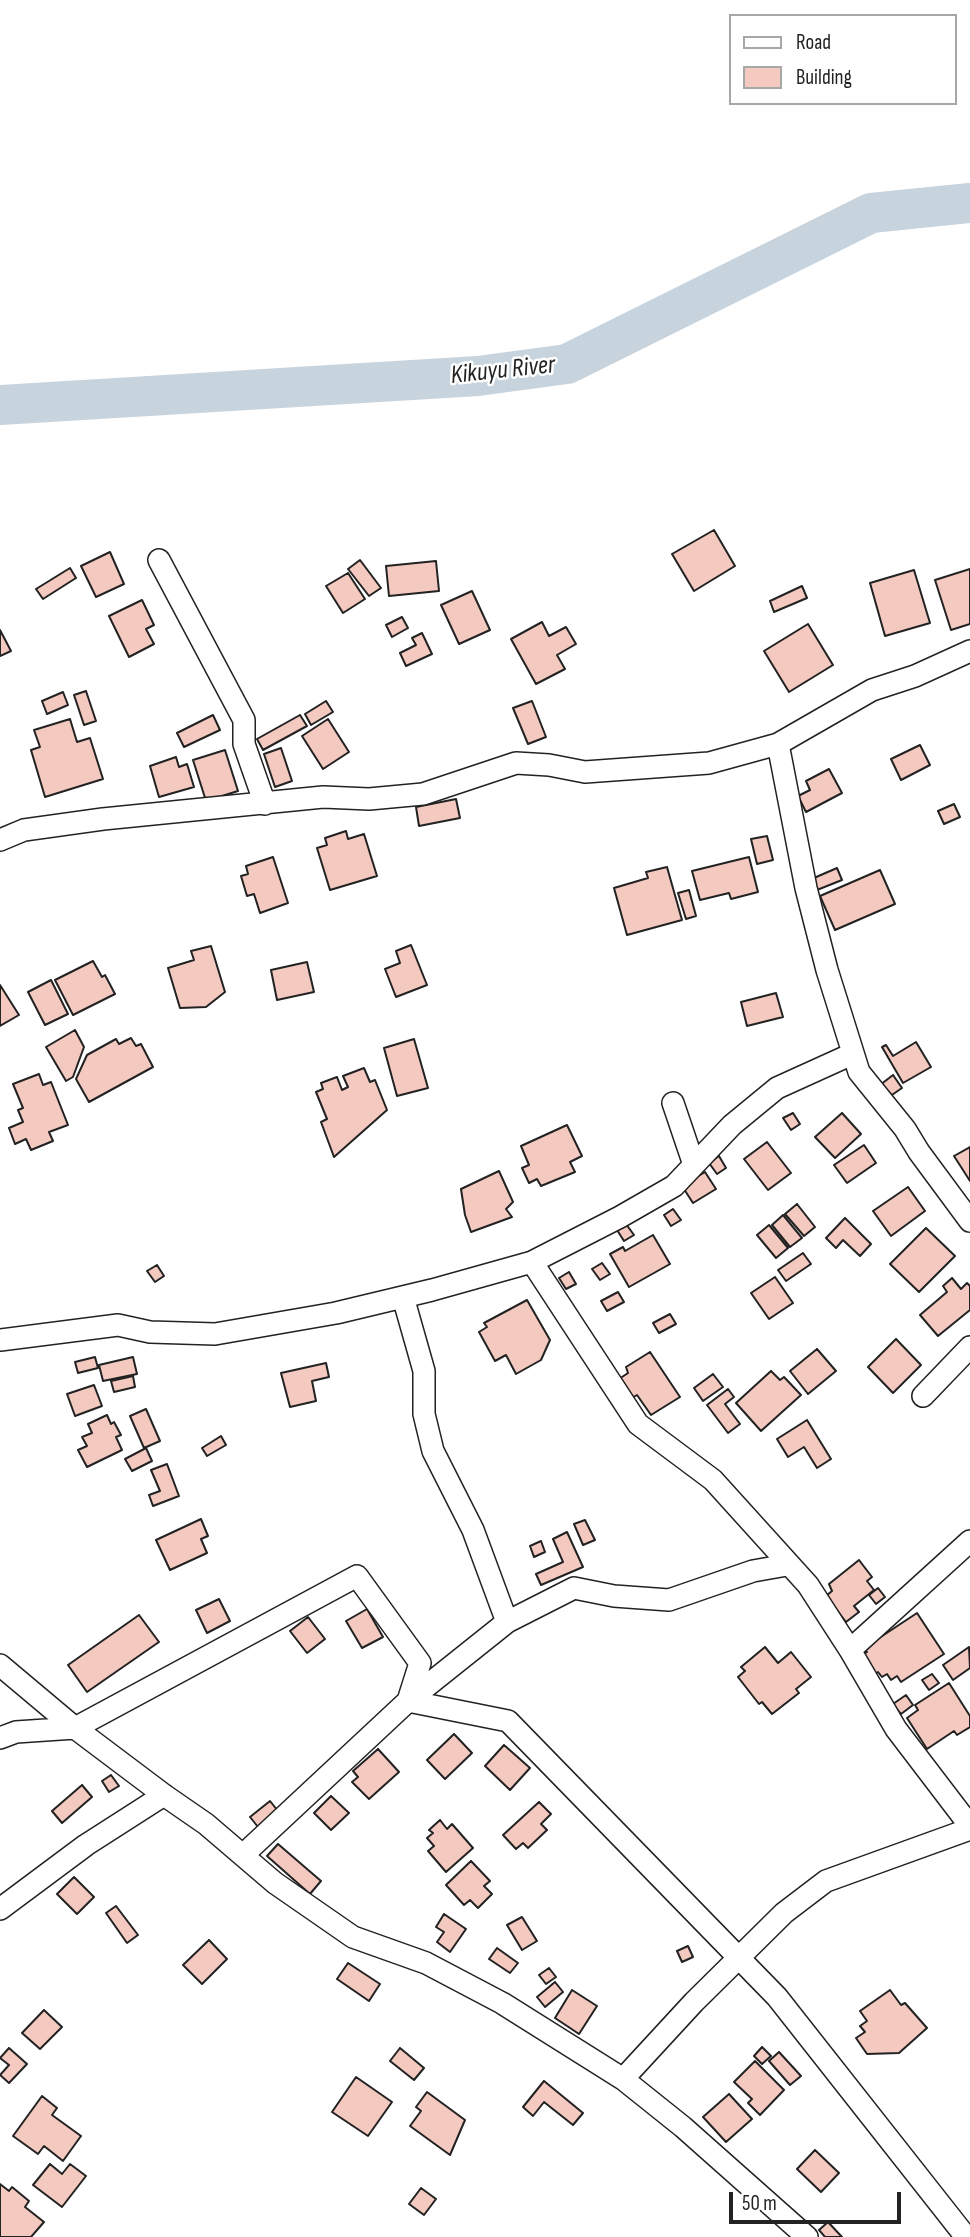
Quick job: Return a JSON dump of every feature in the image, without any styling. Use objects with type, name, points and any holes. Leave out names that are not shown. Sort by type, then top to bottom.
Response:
[{"type":"street","points":[[159,560],[244,719],[244,744],[264,804]]},
{"type":"street","points":[[0,840],[24,830],[77,823],[323,797],[369,799],[423,794],[516,763],[549,765],[585,772],[709,762],[778,744],[872,690],[915,676],[970,651]]},
{"type":"street","points":[[778,744],[806,888],[859,1072],[905,1129],[970,1221]]},
{"type":"street","points":[[0,1340],[118,1325],[150,1332],[215,1334],[336,1313],[532,1262],[674,1186],[732,1125],[778,1088],[852,1054]]},
{"type":"street","points":[[673,1103],[694,1165]]},
{"type":"street","points":[[532,1262],[638,1424],[713,1480],[787,1565],[808,1585],[896,1729],[970,1828],[827,1881],[784,1913],[623,2079]]},
{"type":"street","points":[[403,1297],[424,1371],[424,1413],[433,1451],[472,1530],[507,1622]]},
{"type":"street","points":[[923,1396],[970,1346]]},
{"type":"street","points":[[850,1650],[970,1541]]},
{"type":"street","points":[[243,1855],[408,1701],[507,1622],[575,1588],[614,1596],[669,1600],[753,1571],[787,1565]]},
{"type":"street","points":[[0,1738],[16,1732],[75,1728],[357,1576],[420,1663],[408,1701]]},
{"type":"street","points":[[0,1665],[75,1728],[164,1796],[206,1824],[275,1883],[353,1937],[426,1963],[491,1997],[623,2079],[683,2127],[807,2237]]},
{"type":"street","points":[[408,1701],[508,1721],[777,1997],[966,2237]]},
{"type":"street","points":[[0,1909],[86,1845],[164,1796]]},
{"type":"building","points":[[714,530],[735,566],[694,591],[672,554]]},
{"type":"building","points":[[110,552],[124,584],[96,597],[81,566]]},
{"type":"building","points":[[360,560],[381,588],[369,596],[348,569]]},
{"type":"building","points":[[436,561],[439,591],[389,596],[386,566]]},
{"type":"building","points":[[70,568],[76,578],[43,599],[36,589]]},
{"type":"building","points":[[970,569],[970,624],[951,630],[935,580]]},
{"type":"building","points":[[914,570],[930,623],[885,636],[870,583]]},
{"type":"building","points":[[348,573],[365,599],[343,613],[326,586]]},
{"type":"building","points":[[802,586],[807,598],[774,612],[770,601]]},
{"type":"building","points":[[472,591],[490,630],[459,644],[441,605]]},
{"type":"building","points":[[142,600],[154,625],[146,629],[154,644],[129,657],[109,616]]},
{"type":"building","points":[[402,617],[408,628],[392,637],[386,625]]},
{"type":"building","points":[[542,622],[549,636],[566,627],[576,644],[557,655],[565,669],[536,684],[511,639]]},
{"type":"building","points":[[808,624],[833,665],[789,692],[764,651]]},
{"type":"building","points":[[0,630],[11,651],[0,656]]},
{"type":"building","points":[[422,633],[432,654],[406,666],[400,653],[416,645],[412,638]]},
{"type":"building","points":[[86,691],[96,721],[84,725],[74,695]]},
{"type":"building","points":[[63,692],[68,705],[47,714],[42,701]]},
{"type":"building","points":[[326,701],[333,712],[311,725],[305,714]]},
{"type":"building","points":[[532,701],[546,737],[528,744],[513,708]]},
{"type":"building","points":[[213,715],[220,730],[184,747],[177,733]]},
{"type":"building","points":[[300,715],[307,726],[263,750],[257,739]]},
{"type":"building","points":[[70,719],[77,742],[90,738],[103,779],[45,797],[31,750],[40,747],[34,730]]},
{"type":"building","points":[[328,719],[349,752],[323,769],[302,736]]},
{"type":"building","points":[[920,745],[930,765],[901,780],[891,759]]},
{"type":"building","points":[[281,748],[292,781],[275,787],[264,754]]},
{"type":"building","points":[[225,750],[238,791],[206,801],[193,760]]},
{"type":"building","points":[[176,757],[179,767],[187,764],[194,787],[159,797],[150,766]]},
{"type":"building","points":[[829,769],[842,793],[806,812],[798,796],[810,790],[806,781]]},
{"type":"building","points":[[456,799],[460,818],[419,826],[416,807]]},
{"type":"building","points":[[954,804],[960,817],[944,824],[938,811]]},
{"type":"building","points":[[346,831],[348,839],[364,834],[377,876],[330,890],[317,848],[327,845],[325,838]]},
{"type":"building","points":[[767,836],[773,860],[757,864],[751,839]]},
{"type":"building","points":[[273,857],[288,903],[260,913],[254,894],[247,896],[241,876],[248,874],[246,866]]},
{"type":"building","points":[[749,857],[758,892],[731,899],[729,893],[700,900],[692,871]]},
{"type":"building","points":[[667,867],[682,920],[627,935],[614,888],[648,878],[646,872]]},
{"type":"building","points":[[837,868],[842,880],[812,892],[807,881]]},
{"type":"building","points":[[880,870],[895,904],[835,930],[820,896]]},
{"type":"building","points":[[689,890],[696,916],[686,919],[678,893]]},
{"type":"building","points":[[411,945],[427,985],[396,997],[385,969],[400,963],[396,951]]},
{"type":"building","points":[[211,946],[225,992],[206,1007],[180,1008],[168,968],[194,960],[191,951]]},
{"type":"building","points":[[93,961],[102,977],[105,975],[115,994],[73,1015],[55,980]]},
{"type":"building","points":[[307,962],[314,992],[277,1000],[271,970]]},
{"type":"building","points":[[51,980],[68,1014],[45,1025],[28,992]]},
{"type":"building","points":[[0,985],[19,1015],[0,1026]]},
{"type":"building","points":[[776,993],[783,1017],[747,1026],[741,1002]]},
{"type":"building","points":[[75,1030],[84,1047],[73,1077],[66,1081],[46,1047]]},
{"type":"building","points":[[131,1038],[136,1046],[141,1044],[153,1067],[89,1102],[76,1079],[87,1055],[116,1039],[119,1044]]},
{"type":"building","points":[[414,1039],[428,1088],[397,1096],[384,1048]]},
{"type":"building","points":[[916,1042],[931,1067],[903,1083],[882,1047],[886,1045],[893,1056]]},
{"type":"building","points":[[364,1068],[370,1082],[375,1080],[387,1110],[334,1157],[321,1122],[327,1119],[316,1092],[323,1089],[321,1083],[337,1077],[342,1090],[348,1087],[343,1076]]},
{"type":"building","points":[[39,1074],[43,1085],[51,1082],[68,1125],[49,1132],[53,1141],[31,1150],[26,1139],[15,1144],[9,1128],[23,1122],[18,1110],[23,1108],[13,1084]]},
{"type":"building","points":[[893,1075],[902,1088],[889,1097],[880,1085]]},
{"type":"building","points":[[793,1113],[800,1124],[791,1130],[783,1118]]},
{"type":"building","points":[[842,1113],[861,1134],[835,1158],[815,1137]]},
{"type":"building","points":[[567,1125],[582,1156],[570,1162],[575,1172],[541,1186],[537,1179],[529,1183],[522,1168],[529,1165],[521,1146]]},
{"type":"building","points":[[767,1142],[791,1173],[768,1190],[744,1159]]},
{"type":"building","points":[[864,1145],[876,1163],[847,1183],[834,1165]]},
{"type":"building","points":[[970,1147],[970,1181],[954,1156]]},
{"type":"building","points":[[719,1156],[726,1168],[717,1174],[709,1163]]},
{"type":"building","points":[[499,1171],[513,1202],[506,1209],[512,1217],[471,1232],[461,1189]]},
{"type":"building","points":[[705,1172],[716,1189],[693,1203],[682,1186]]},
{"type":"building","points":[[908,1187],[925,1211],[891,1236],[873,1211]]},
{"type":"building","points":[[797,1204],[815,1227],[804,1236],[785,1214]]},
{"type":"building","points":[[673,1209],[681,1220],[671,1226],[664,1215]]},
{"type":"building","points":[[783,1215],[802,1238],[790,1247],[772,1225]]},
{"type":"building","points":[[845,1218],[871,1244],[860,1256],[843,1240],[836,1248],[826,1238]]},
{"type":"building","points":[[626,1224],[634,1235],[624,1241],[617,1230]]},
{"type":"building","points":[[769,1225],[788,1248],[776,1258],[757,1235]]},
{"type":"building","points":[[926,1228],[955,1256],[919,1292],[890,1264]]},
{"type":"building","points":[[653,1235],[670,1264],[629,1287],[610,1254],[623,1247],[625,1251]]},
{"type":"building","points":[[803,1253],[811,1264],[786,1281],[778,1270]]},
{"type":"building","points":[[602,1263],[610,1274],[600,1280],[592,1269]]},
{"type":"building","points":[[157,1265],[164,1276],[155,1282],[147,1271]]},
{"type":"building","points":[[569,1272],[576,1284],[566,1289],[559,1278]]},
{"type":"building","points":[[775,1277],[793,1303],[769,1319],[751,1293]]},
{"type":"building","points":[[952,1278],[961,1289],[967,1283],[970,1286],[970,1310],[938,1336],[920,1315],[947,1292],[943,1286]]},
{"type":"building","points":[[618,1292],[624,1302],[607,1311],[601,1301]]},
{"type":"building","points":[[527,1300],[550,1340],[541,1360],[516,1374],[506,1355],[495,1361],[479,1332],[487,1327],[484,1323]]},
{"type":"building","points":[[670,1314],[676,1324],[659,1333],[653,1323]]},
{"type":"building","points":[[896,1339],[921,1365],[893,1393],[868,1367]]},
{"type":"building","points":[[817,1349],[836,1371],[808,1394],[790,1371]]},
{"type":"building","points":[[650,1352],[680,1397],[651,1415],[637,1395],[632,1398],[619,1379],[628,1373],[626,1367]]},
{"type":"building","points":[[95,1357],[98,1368],[78,1373],[75,1362]]},
{"type":"building","points":[[133,1357],[137,1374],[103,1381],[99,1365]]},
{"type":"building","points":[[326,1363],[329,1377],[312,1381],[316,1401],[290,1407],[281,1373]]},
{"type":"building","points":[[771,1371],[780,1380],[784,1377],[801,1395],[761,1431],[736,1403]]},
{"type":"building","points":[[713,1374],[723,1387],[703,1401],[694,1388]]},
{"type":"building","points":[[133,1376],[135,1387],[114,1392],[111,1381]]},
{"type":"building","points":[[94,1385],[102,1406],[75,1416],[67,1394]]},
{"type":"building","points":[[728,1389],[734,1397],[725,1404],[740,1424],[728,1433],[707,1405]]},
{"type":"building","points":[[146,1409],[160,1441],[144,1448],[130,1416]]},
{"type":"building","points":[[107,1415],[121,1435],[116,1437],[122,1450],[87,1467],[78,1450],[87,1446],[82,1437],[92,1433],[88,1424]]},
{"type":"building","points":[[807,1420],[831,1459],[817,1468],[804,1447],[788,1457],[777,1439]]},
{"type":"building","points":[[221,1436],[226,1445],[207,1456],[202,1448]]},
{"type":"building","points":[[146,1448],[152,1461],[132,1471],[125,1459]]},
{"type":"building","points":[[167,1464],[179,1496],[153,1506],[149,1495],[160,1491],[151,1470]]},
{"type":"building","points":[[201,1519],[208,1536],[201,1539],[207,1553],[170,1570],[156,1540]]},
{"type":"building","points":[[585,1520],[595,1540],[583,1545],[574,1524]]},
{"type":"building","points":[[567,1532],[583,1567],[541,1585],[536,1574],[563,1562],[553,1539]]},
{"type":"building","points":[[541,1541],[545,1552],[534,1557],[530,1546]]},
{"type":"building","points":[[859,1560],[872,1577],[867,1581],[874,1590],[854,1606],[859,1612],[846,1622],[826,1596],[832,1591],[829,1584]]},
{"type":"building","points":[[878,1588],[885,1597],[876,1604],[869,1595]]},
{"type":"building","points":[[219,1599],[230,1621],[207,1633],[196,1610]]},
{"type":"building","points":[[367,1609],[383,1637],[362,1648],[346,1621]]},
{"type":"building","points":[[917,1613],[944,1654],[901,1682],[897,1676],[891,1680],[887,1674],[882,1677],[878,1672],[873,1675],[861,1656],[867,1652],[864,1648]]},
{"type":"building","points":[[139,1615],[159,1642],[87,1692],[68,1665]]},
{"type":"building","points":[[308,1617],[325,1639],[307,1653],[290,1631]]},
{"type":"building","points":[[765,1647],[778,1663],[791,1652],[811,1677],[796,1689],[799,1693],[772,1714],[762,1702],[759,1704],[738,1677],[745,1671],[741,1667]]},
{"type":"building","points":[[969,1647],[970,1668],[953,1680],[943,1665]]},
{"type":"building","points":[[932,1674],[939,1683],[929,1690],[922,1680]]},
{"type":"building","points":[[949,1683],[970,1716],[970,1727],[957,1735],[954,1731],[927,1749],[907,1718],[918,1710],[915,1705]]},
{"type":"building","points":[[906,1695],[913,1705],[901,1714],[893,1704]]},
{"type":"building","points":[[454,1734],[472,1753],[445,1779],[427,1760]]},
{"type":"building","points":[[504,1745],[530,1768],[510,1790],[485,1766]]},
{"type":"building","points":[[378,1749],[399,1772],[369,1799],[352,1782],[358,1777],[353,1771]]},
{"type":"building","points":[[111,1775],[119,1786],[109,1792],[102,1781]]},
{"type":"building","points":[[82,1785],[92,1797],[62,1823],[52,1811]]},
{"type":"building","points":[[331,1796],[349,1813],[331,1830],[314,1813]]},
{"type":"building","points":[[270,1801],[278,1811],[258,1827],[250,1817]]},
{"type":"building","points":[[539,1802],[551,1814],[541,1824],[547,1830],[528,1848],[523,1843],[516,1849],[503,1835]]},
{"type":"building","points":[[440,1820],[447,1829],[452,1824],[473,1848],[446,1872],[428,1851],[434,1846],[427,1838],[433,1833],[429,1830]]},
{"type":"building","points":[[278,1844],[321,1881],[310,1894],[267,1856]]},
{"type":"building","points":[[471,1861],[490,1881],[484,1886],[492,1894],[478,1908],[470,1900],[464,1905],[446,1885]]},
{"type":"building","points":[[74,1877],[94,1897],[77,1914],[57,1894]]},
{"type":"building","points":[[116,1906],[138,1935],[127,1943],[106,1913]]},
{"type":"building","points":[[444,1914],[466,1929],[450,1952],[437,1942],[444,1932],[436,1927]]},
{"type":"building","points":[[522,1917],[537,1941],[522,1950],[507,1925]]},
{"type":"building","points":[[209,1940],[227,1959],[202,1984],[183,1965]]},
{"type":"building","points":[[688,1946],[693,1957],[682,1962],[677,1951]]},
{"type":"building","points":[[497,1948],[518,1963],[510,1973],[489,1959]]},
{"type":"building","points":[[348,1963],[380,1984],[369,2001],[337,1979]]},
{"type":"building","points":[[549,1968],[556,1977],[546,1984],[539,1975]]},
{"type":"building","points":[[555,1982],[563,1992],[545,2007],[537,1997]]},
{"type":"building","points":[[572,1990],[597,2006],[579,2034],[555,2018]]},
{"type":"building","points":[[890,1990],[901,2005],[905,2003],[927,2028],[899,2053],[867,2054],[856,2038],[865,2032],[860,2026],[867,2021],[860,2011]]},
{"type":"building","points":[[44,2010],[62,2027],[40,2049],[22,2033]]},
{"type":"building","points":[[762,2047],[771,2056],[762,2064],[754,2056]]},
{"type":"building","points":[[9,2048],[27,2064],[9,2083],[0,2075],[9,2065],[0,2058]]},
{"type":"building","points":[[400,2048],[424,2068],[414,2080],[390,2061]]},
{"type":"building","points":[[779,2052],[801,2076],[790,2085],[769,2061]]},
{"type":"building","points":[[755,2061],[784,2090],[760,2115],[748,2103],[752,2099],[734,2082]]},
{"type":"building","points":[[356,2077],[392,2102],[368,2136],[332,2112]]},
{"type":"building","points":[[544,2081],[583,2113],[573,2125],[544,2102],[533,2116],[523,2107]]},
{"type":"building","points":[[427,2092],[465,2120],[450,2155],[410,2126],[421,2111],[416,2107]]},
{"type":"building","points":[[729,2094],[752,2119],[726,2142],[703,2117]]},
{"type":"building","points":[[42,2096],[57,2108],[52,2115],[81,2136],[63,2161],[44,2146],[38,2154],[13,2136]]},
{"type":"building","points":[[815,2150],[839,2173],[821,2192],[797,2169]]},
{"type":"building","points":[[50,2164],[62,2174],[70,2164],[86,2176],[62,2207],[33,2185]]},
{"type":"building","points":[[0,2184],[9,2191],[12,2187],[29,2201],[25,2207],[44,2222],[31,2237],[0,2237]]},
{"type":"building","points":[[421,2188],[436,2199],[424,2215],[409,2204]]},
{"type":"building","points":[[828,2222],[842,2237],[825,2237],[819,2230]]},
{"type":"waterway","name":"Kikuyu River","points":[[0,405],[478,376],[567,364],[871,213],[970,203]]}]
